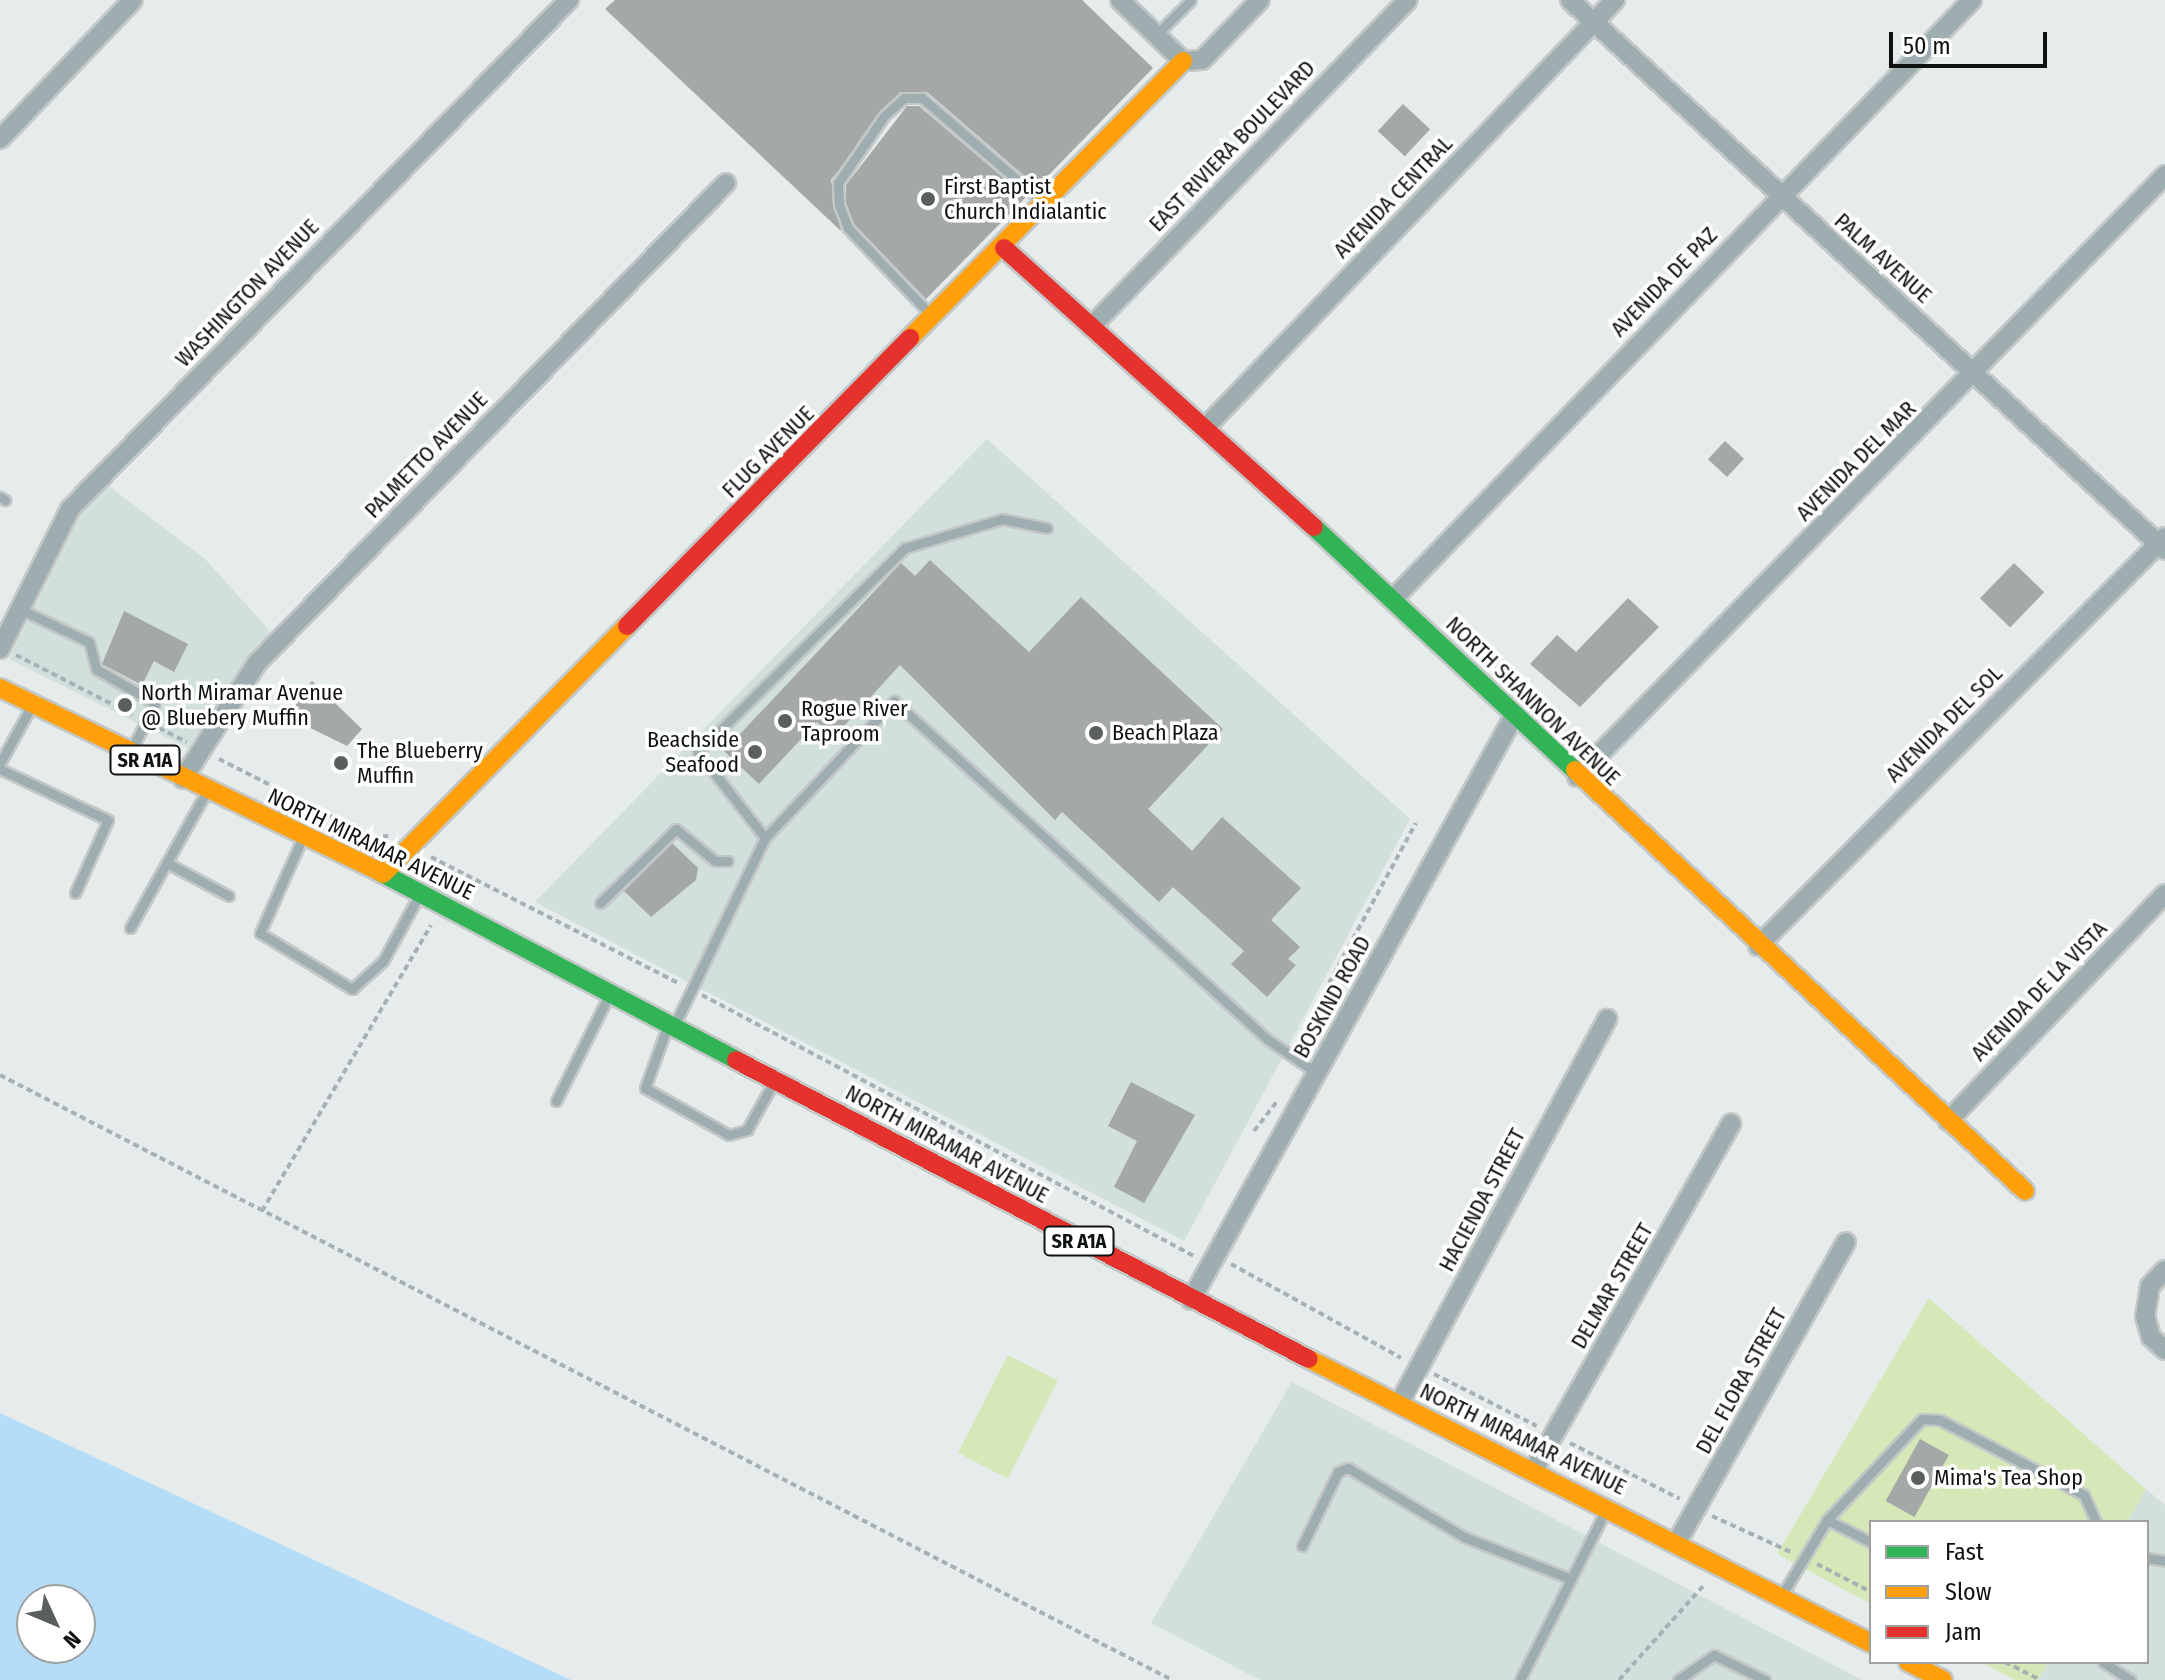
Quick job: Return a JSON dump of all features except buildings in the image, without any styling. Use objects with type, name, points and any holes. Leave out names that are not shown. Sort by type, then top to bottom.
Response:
[{"type":"street","points":[[0,139],[133,0]]},
{"type":"street","name":"WASHINGTON AVENUE","points":[[0,648],[70,509],[569,0]]},
{"type":"street","points":[[1120,0],[1183,61],[1202,60],[1260,0]]},
{"type":"street","name":"EAST RIVIERA BOULEVARD","points":[[1091,327],[1408,0]]},
{"type":"street","name":"PALM AVENUE","points":[[1570,0],[1778,197],[2163,543]]},
{"type":"street","name":"AVENIDA CENTRAL","points":[[1205,428],[1615,0]]},
{"type":"street","name":"AVENIDA DE PAZ","points":[[1393,599],[1778,197],[1972,0]]},
{"type":"street","name":"FLUG AVENUE","points":[[383,874],[1004,248],[1183,61]]},
{"type":"street","name":"AVENIDA DEL MAR","points":[[1577,777],[1976,374],[2165,175]]},
{"type":"street","name":"PALMETTO AVENUE","points":[[183,779],[257,663],[726,183]]},
{"type":"street","name":"NORTH SHANNON AVENUE","points":[[1004,248],[1393,599],[1577,777],[2025,1191]]},
{"type":"street","name":"AVENIDA DEL SOL","points":[[1758,946],[2163,543]]},
{"type":"street","name":"NORTH MIRAMAR AVENUE","points":[[0,688],[383,874],[1191,1300],[1677,1542],[1869,1642]]},
{"type":"street","name":"BOSKIND ROAD","points":[[1191,1300],[1311,1069],[1514,716]]},
{"type":"street","name":"AVENIDA DE LA VISTA","points":[[1948,1121],[2165,894]]},
{"type":"street","name":"HACIENDA STREET","points":[[1399,1404],[1607,1019]]},
{"type":"street","name":"DELMAR STREET","points":[[1533,1471],[1731,1124]]},
{"type":"street","name":"DEL FLORA STREET","points":[[1677,1542],[1846,1242]]},
{"type":"street","points":[[2165,1270],[2150,1286],[2145,1316],[2151,1337],[2165,1350]]},
{"type":"street","points":[[1913,1664],[1943,1680]]},
{"type":"lane","points":[[1156,35],[1191,0]]},
{"type":"lane","points":[[934,319],[848,228],[839,205],[838,183],[884,116],[904,98],[922,98],[1046,204]]},
{"type":"lane","points":[[765,838],[698,752],[905,548],[1002,519],[1047,528]]},
{"type":"lane","points":[[20,609],[89,642],[96,669],[155,703],[130,752]]},
{"type":"lane","points":[[774,1080],[740,1135],[651,1095],[643,1080],[692,990],[765,838],[894,701],[1311,1069]]},
{"type":"lane","points":[[33,704],[0,766],[108,820],[75,893]]},
{"type":"lane","points":[[130,928],[208,791]]},
{"type":"lane","points":[[600,903],[676,829],[715,861],[728,861]]},
{"type":"lane","points":[[303,836],[260,933],[352,989],[383,961],[420,893]]},
{"type":"lane","points":[[167,863],[229,896]]},
{"type":"lane","points":[[556,1101],[610,994]]},
{"type":"lane","points":[[1782,1597],[1827,1520],[1922,1419],[1940,1420],[2084,1495],[2095,1520]]},
{"type":"lane","points":[[1302,1546],[1338,1472],[1348,1468],[1464,1537],[1571,1579]]},
{"type":"lane","points":[[1520,1680],[1607,1508]]},
{"type":"lane","points":[[1827,1520],[1869,1541]]},
{"type":"lane","points":[[1678,1680],[1714,1655],[1765,1680]]},
{"type":"lane","points":[[2106,1664],[2131,1680]]},
{"type":"path","points":[[0,648],[373,837],[394,836],[1211,1265],[1234,1264],[1419,1367],[1696,1508],[1869,1591]]},
{"type":"path","points":[[1333,1010],[1329,983],[1416,823]]},
{"type":"path","points":[[262,1211],[443,905]]},
{"type":"path","points":[[1254,1131],[1311,1069]]},
{"type":"path","points":[[0,1075],[1172,1680]]},
{"type":"path","points":[[1619,1680],[1721,1565]]},
{"type":"path","points":[[2009,1664],[2040,1680]]},
{"type":"shaded area","points":[[987,439],[1410,819],[1184,1241],[535,902]]},
{"type":"shaded area","points":[[109,486],[206,560],[270,631],[188,748],[9,659],[80,516]]},
{"type":"shaded area","points":[[1292,1382],[1862,1680],[1260,1680],[1151,1623]]},
{"type":"shaded area","points":[[2146,1489],[2165,1505],[2165,1680],[2038,1680],[2047,1664],[2149,1664],[2149,1520],[2128,1520]]},
{"type":"green space","points":[[1929,1298],[2146,1489],[2128,1520],[1869,1520],[1869,1603],[1777,1554]]},
{"type":"green space","points":[[1008,1355],[1058,1380],[1008,1478],[958,1453]]},
{"type":"green space","points":[[1985,1664],[2047,1664],[2038,1680],[2015,1680]]},
{"type":"water","points":[[0,1413],[571,1680],[0,1680]]},
{"type":"traffic: fast","points":[[1314,527],[1575,770]]},
{"type":"traffic: fast","points":[[378,871],[736,1060]]},
{"type":"traffic: slow","points":[[910,338],[1183,61]]},
{"type":"traffic: slow","points":[[383,874],[627,626]]},
{"type":"traffic: slow","points":[[0,688],[378,871]]},
{"type":"traffic: slow","points":[[1575,770],[2025,1191]]},
{"type":"traffic: slow","points":[[1309,1359],[1869,1642]]},
{"type":"traffic: slow","points":[[1912,1664],[1943,1680]]},
{"type":"traffic: jam","points":[[1004,248],[1314,527]]},
{"type":"traffic: jam","points":[[627,626],[910,338]]},
{"type":"traffic: jam","points":[[736,1060],[1309,1359]]},
{"type":"place","name":"First Baptist Church Indialantic","points":[[928,199]]},
{"type":"place","name":"North Miramar Avenue @ Bluebery Muffin","points":[[125,705]]},
{"type":"place","name":"Rogue River Taproom","points":[[785,721]]},
{"type":"place","name":"Beach Plaza","points":[[1096,733]]},
{"type":"place","name":"Beachside Seafood","points":[[755,752]]},
{"type":"place","name":"The Blueberry Muffin","points":[[341,763]]},
{"type":"place","name":"Mima's Tea Shop","points":[[1918,1478]]}]
